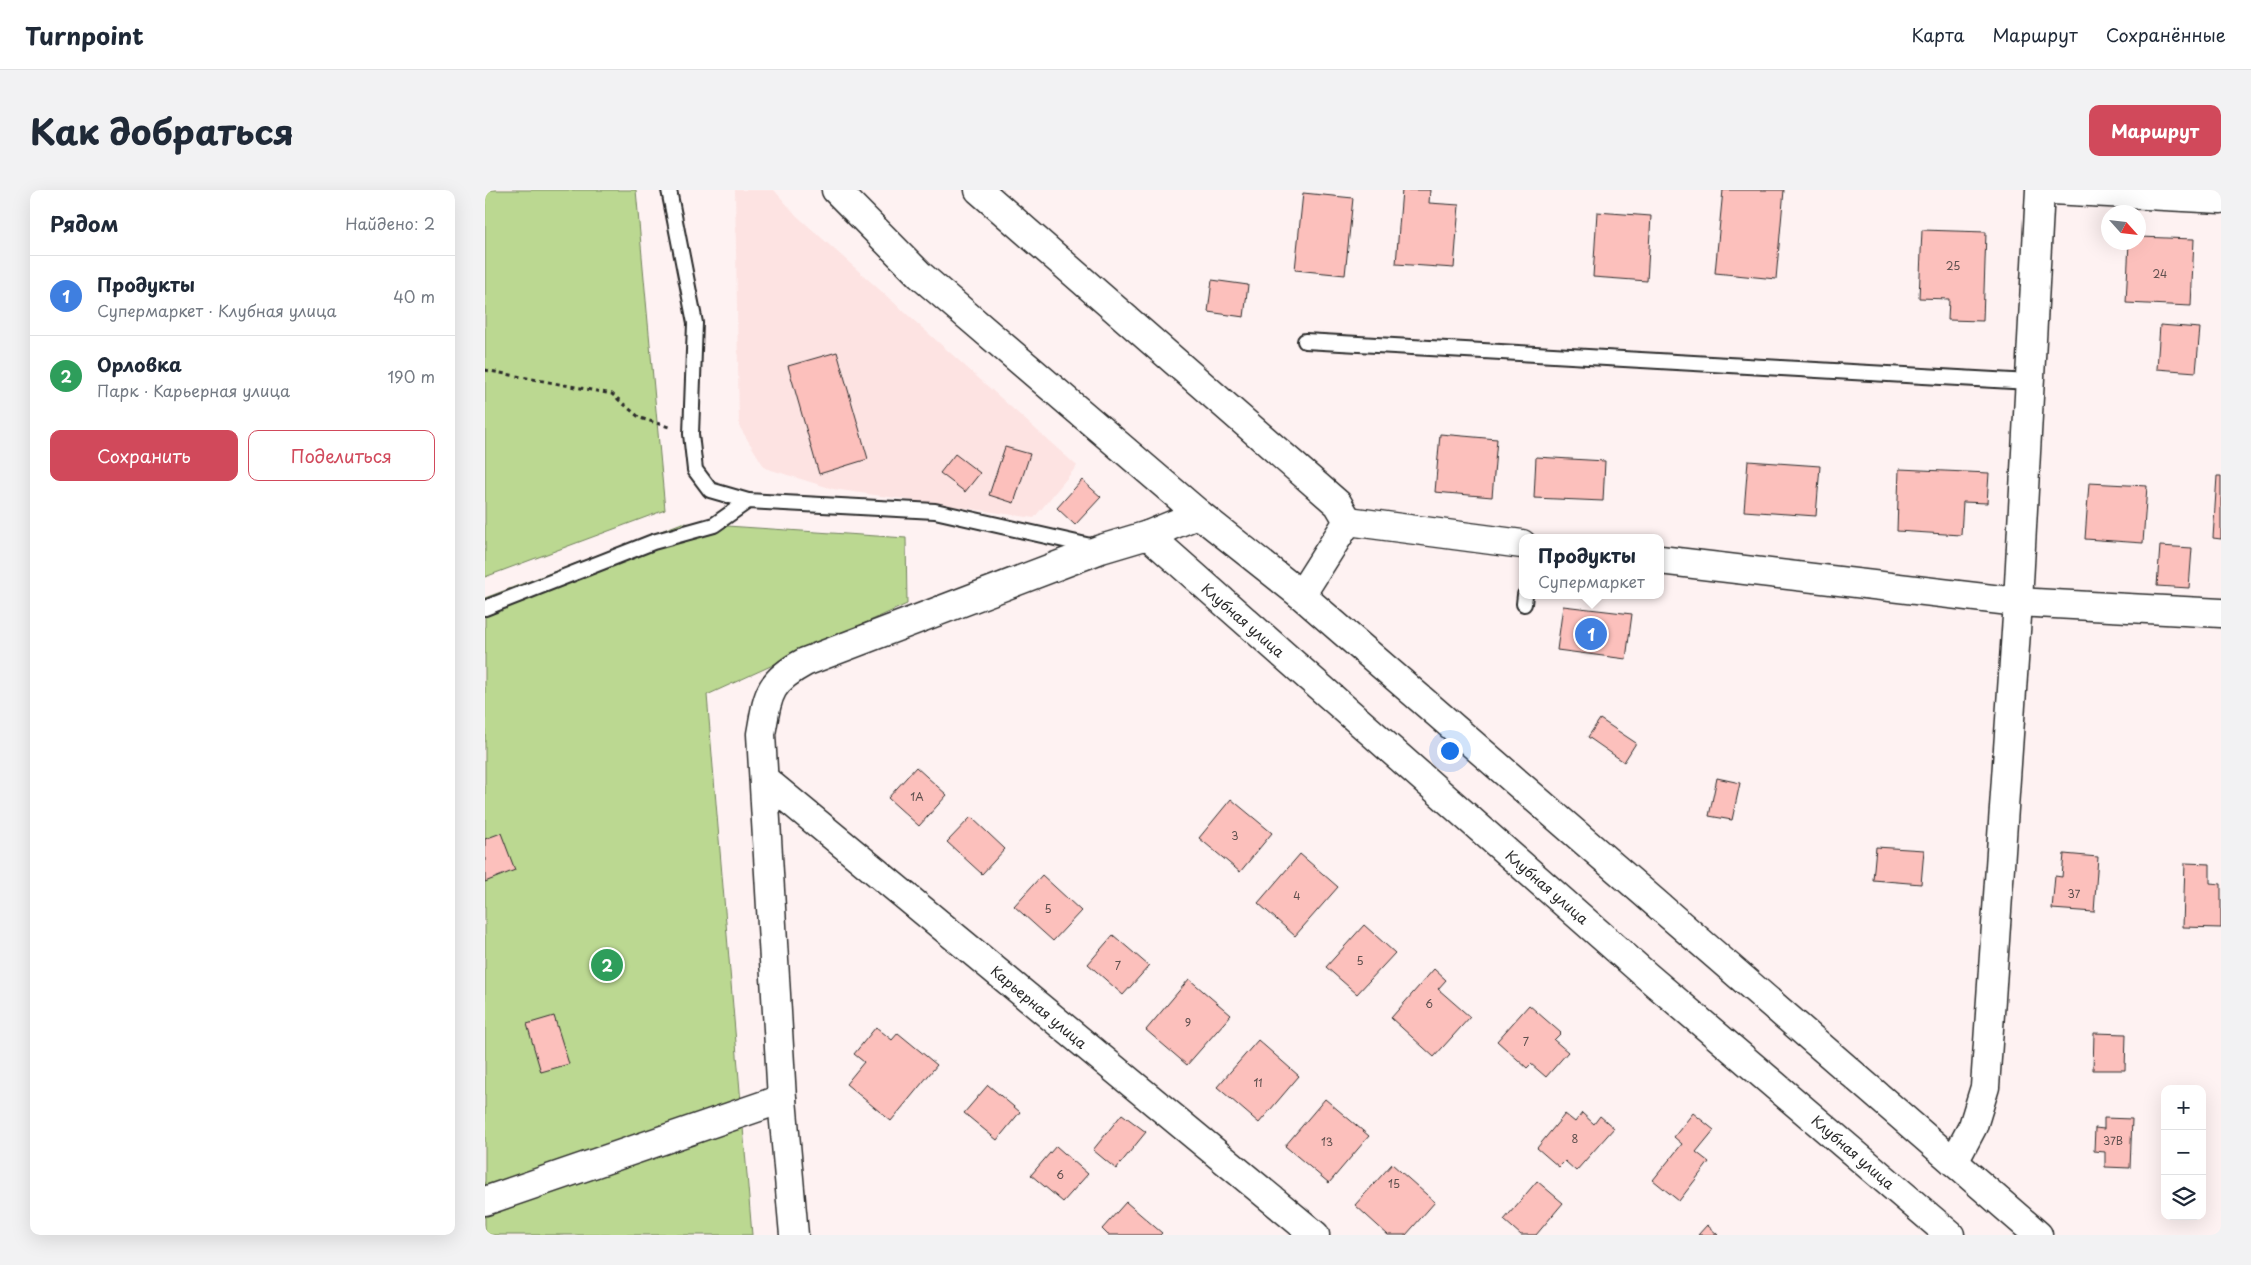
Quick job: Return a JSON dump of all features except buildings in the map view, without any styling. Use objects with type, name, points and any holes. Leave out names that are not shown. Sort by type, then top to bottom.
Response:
[{"type":"street","points":[[836,190],[920,275],[1199,514],[1301,595],[2038,1235]]},
{"type":"street","points":[[979,190],[1338,504],[1348,521]]},
{"type":"street","points":[[1954,1162],[1973,1126],[1985,1087],[2018,602],[2040,190]]},
{"type":"street","points":[[2052,190],[2221,199]]},
{"type":"street","points":[[794,1235],[782,1099],[761,734],[765,707],[772,688],[785,673],[805,662],[1101,549],[1147,535],[1199,514]]},
{"type":"street","points":[[1301,595],[1348,521]]},
{"type":"street","points":[[1348,521],[1519,544]]},
{"type":"street","name":"Клубная улица","points":[[1147,535],[1647,976],[1950,1235]]},
{"type":"street","points":[[1664,560],[2018,602],[2221,613]]},
{"type":"street","name":"Карьерная улица","points":[[764,779],[1315,1235]]},
{"type":"street","points":[[485,1201],[782,1099]]},
{"type":"lane","points":[[669,190],[695,323],[691,434],[695,470],[710,490],[748,501],[935,511],[1101,549]]},
{"type":"lane","points":[[1305,341],[2030,382]]},
{"type":"lane","points":[[485,608],[653,542],[715,525],[748,501]]},
{"type":"path","points":[[485,370],[612,394],[640,418],[691,434]]},
{"type":"shaded area","points":[[735,190],[774,190],[797,216],[1077,466],[1034,518],[833,489],[765,468],[739,426]]},
{"type":"green space","points":[[485,190],[636,190],[665,510],[485,577]]},
{"type":"green space","points":[[682,523],[906,538],[907,604],[707,695],[752,1235],[485,1235],[485,598]]},
{"type":"place","name":"Продукты","points":[[1591,634]]},
{"type":"place","name":"Орловка","points":[[607,965]]}]
